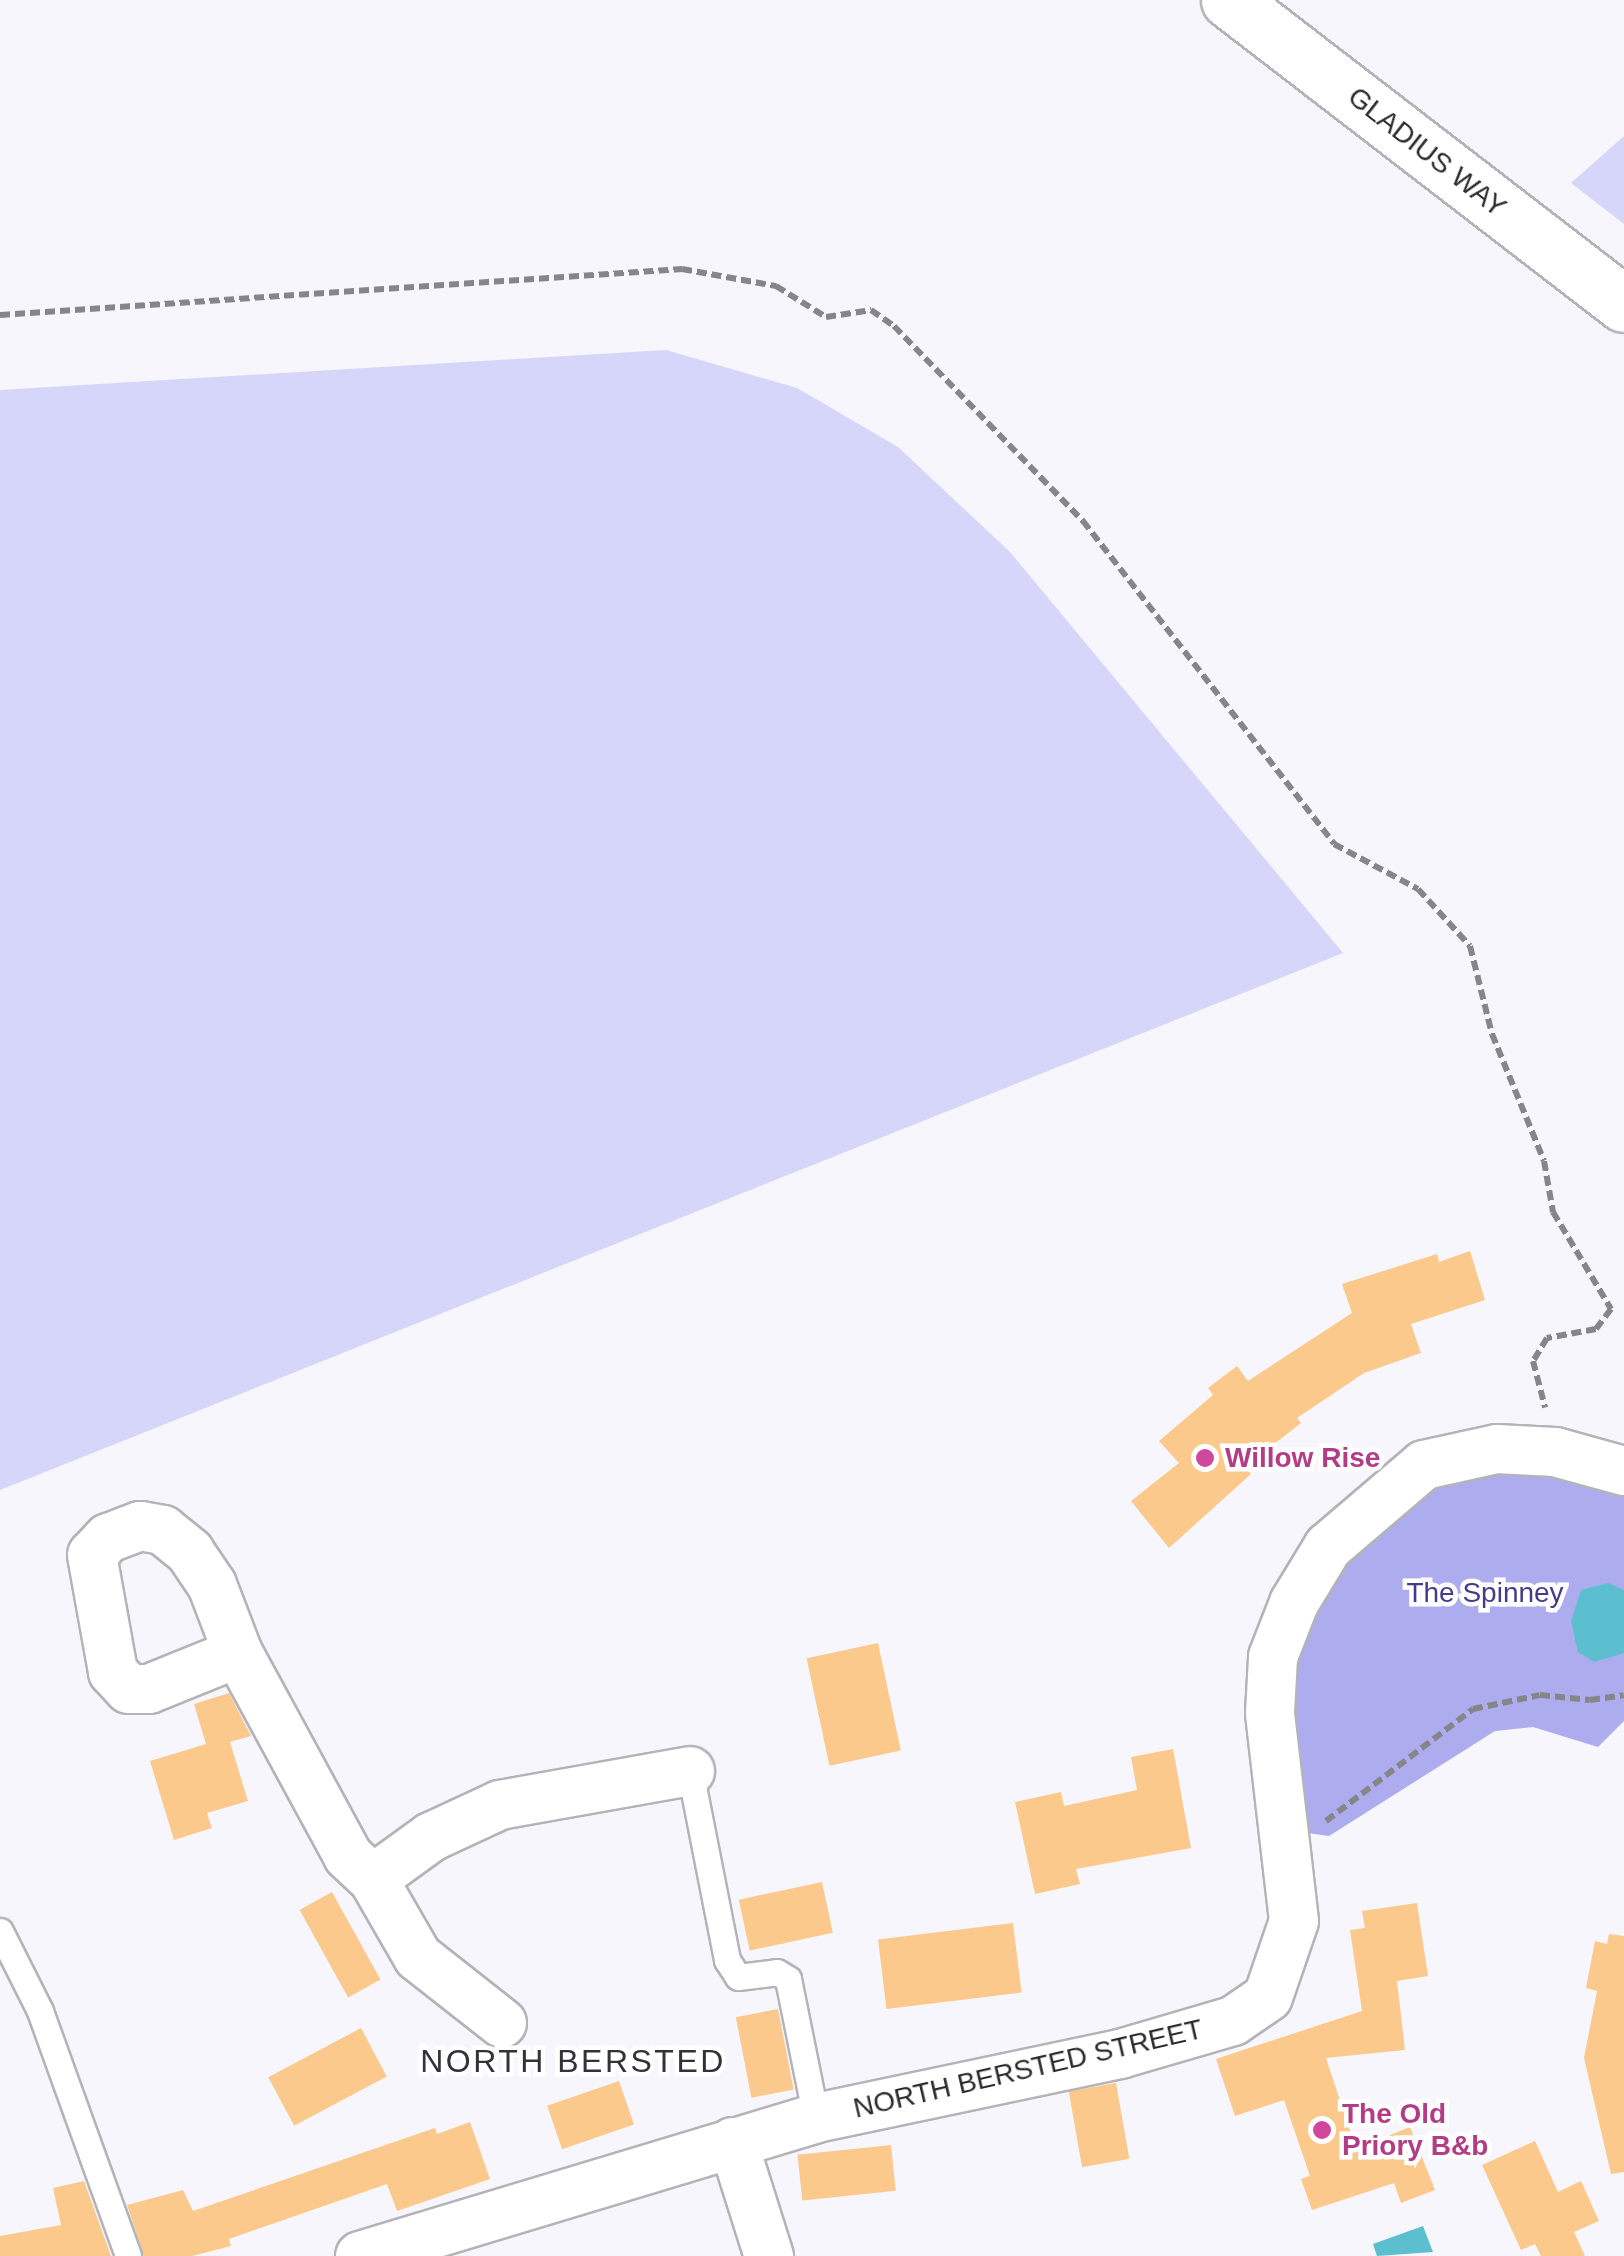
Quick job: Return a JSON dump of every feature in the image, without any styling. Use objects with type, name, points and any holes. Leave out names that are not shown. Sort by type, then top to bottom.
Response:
[{"type":"highway","name":"GLADIUS WAY","points":[[1229,0],[1624,304]]},
{"type":"street","name":"NORTH BERSTED STREET","points":[[360,2256],[816,2118],[1120,2054],[1233,2021],[1268,1997],[1285,1960],[1294,1921],[1287,1830],[1270,1713],[1273,1657],[1294,1603],[1328,1547],[1424,1465],[1497,1450],[1555,1452],[1624,1471]]},
{"type":"street","points":[[238,1653],[348,1856],[374,1879],[418,1957],[502,2023]]},
{"type":"street","points":[[374,1879],[432,1837],[500,1805],[690,1770]]},
{"type":"street","points":[[733,2142],[769,2256]]},
{"type":"lane","points":[[690,1770],[727,1960],[738,1977],[777,1972],[788,1980],[816,2118]]},
{"type":"lane","points":[[0,1931],[40,2011],[128,2256]]},
{"type":"path","points":[[0,314],[682,270],[776,286],[826,317],[871,310],[894,326],[1083,521],[1334,844],[1418,889],[1446,912],[1470,946],[1492,1034],[1544,1161],[1554,1212],[1611,1309],[1596,1329],[1547,1338],[1533,1360],[1555,1452]]},
{"type":"path","points":[[1287,1830],[1332,1820],[1473,1709],[1540,1695],[1624,1695]]},
{"type":"shaded area","points":[[1624,136],[1624,224],[1571,183]]},
{"type":"shaded area","points":[[666,350],[797,388],[898,447],[1010,552],[1343,953],[0,1490],[0,390]]},
{"type":"shaded area","points":[[1608,1583],[1624,1590],[1624,1653],[1594,1662],[1578,1652],[1571,1621],[1581,1590]]},
{"type":"shaded area","points":[[1423,2226],[1433,2252],[1377,2256],[1373,2244]]},
{"type":"green space","name":"The Spinney","points":[[1424,1465],[1624,1471],[1624,1721],[1598,1747],[1533,1727],[1495,1731],[1329,1836],[1287,1830],[1294,1603]]},
{"type":"building","points":[[1470,1251],[1485,1300],[1411,1324],[1421,1353],[1364,1373],[1297,1418],[1301,1423],[1245,1467],[1251,1474],[1169,1548],[1131,1501],[1179,1463],[1159,1441],[1213,1395],[1208,1388],[1237,1366],[1248,1381],[1352,1313],[1342,1284],[1437,1254],[1439,1262]]},
{"type":"building","points":[[878,1643],[901,1751],[829,1766],[807,1658]]},
{"type":"building","points":[[229,1693],[251,1736],[230,1742],[248,1801],[207,1813],[212,1828],[174,1840],[150,1761],[206,1744],[194,1704]]},
{"type":"building","points":[[1173,1749],[1191,1848],[1076,1869],[1080,1884],[1035,1894],[1015,1802],[1061,1792],[1064,1806],[1137,1790],[1131,1757]]},
{"type":"building","points":[[822,1882],[833,1933],[750,1951],[739,1900]]},
{"type":"building","points":[[332,1892],[380,1979],[348,1997],[300,1910]]},
{"type":"building","points":[[1417,1903],[1428,1976],[1397,1981],[1405,2050],[1326,2058],[1356,2149],[1410,2127],[1435,2190],[1401,2203],[1394,2183],[1312,2210],[1301,2179],[1310,2176],[1284,2100],[1235,2116],[1216,2059],[1362,2011],[1350,1930],[1365,1928],[1362,1911]]},
{"type":"building","points":[[1013,1923],[1022,1992],[887,2009],[878,1940]]},
{"type":"building","points":[[1609,1934],[1624,1936],[1624,2172],[1611,2174],[1584,2058],[1597,1991],[1586,1988],[1595,1941],[1607,1944]]},
{"type":"building","points":[[778,2009],[794,2089],[751,2098],[736,2017]]},
{"type":"building","points":[[361,2028],[387,2077],[294,2126],[268,2077]]},
{"type":"building","points":[[619,2081],[634,2124],[562,2149],[547,2106]]},
{"type":"building","points":[[1116,2083],[1129,2159],[1082,2167],[1069,2091]]},
{"type":"building","points":[[470,2122],[490,2179],[397,2211],[387,2184],[229,2239],[231,2246],[192,2256],[144,2256],[127,2205],[183,2190],[193,2211],[435,2128],[437,2134]]},
{"type":"building","points":[[1535,2141],[1558,2192],[1581,2181],[1599,2221],[1574,2232],[1585,2256],[1541,2256],[1535,2244],[1521,2250],[1482,2165]]},
{"type":"building","points":[[891,2145],[896,2191],[802,2201],[798,2155]]},
{"type":"building","points":[[84,2181],[111,2256],[0,2256],[0,2236],[61,2225],[53,2188]]},
{"type":"place","name":"Willow Rise","points":[[1205,1458]]},
{"type":"place","name":"The Old Priory B&b","points":[[1322,2130]]},
{"type":"district","name":"NORTH BERSTED","points":[[573,2061]]}]
